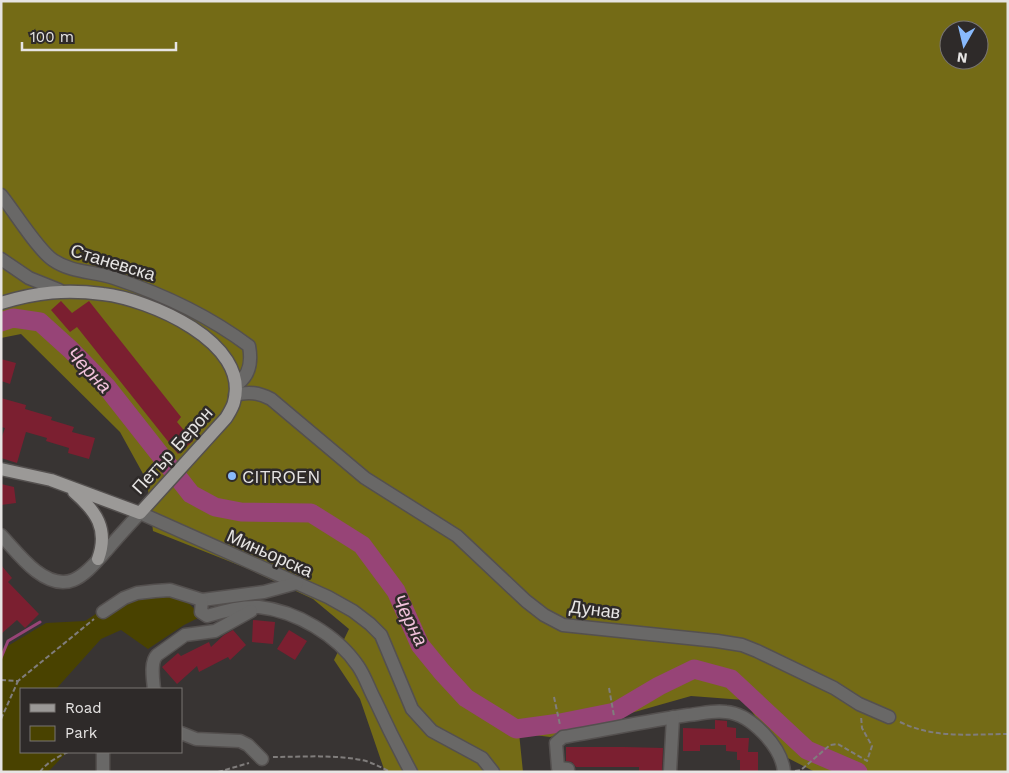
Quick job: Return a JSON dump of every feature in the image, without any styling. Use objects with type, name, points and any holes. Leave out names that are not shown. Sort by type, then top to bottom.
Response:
[{"type":"main road","points":[[1,303],[20,297],[59,290],[106,294],[144,305],[196,330],[219,349],[228,362],[236,390]]},
{"type":"main road","name":"Петър Берон","points":[[140,513],[226,418],[234,402],[236,390]]},
{"type":"main road","points":[[1,469],[39,476],[140,513]]},
{"type":"main road","points":[[66,485],[86,502],[97,518],[103,538],[98,559]]},
{"type":"street","name":"Станевска","points":[[1,194],[50,259],[78,272],[106,276],[152,291],[180,304],[236,336],[249,346],[252,360],[244,380],[236,390]]},
{"type":"street","points":[[1,259],[29,278],[59,290]]},
{"type":"street","name":"Дунав","points":[[236,390],[263,395],[271,399],[365,478],[457,536],[526,601],[544,615],[563,625],[717,640],[742,645],[834,688],[859,704],[889,717]]},
{"type":"street","points":[[1,535],[36,570],[53,580],[70,581],[80,578],[91,569],[140,513]]},
{"type":"street","name":"Миньорска","points":[[140,513],[297,583],[353,611],[370,624],[381,636],[412,709],[432,731],[482,758],[493,772]]},
{"type":"street","points":[[103,612],[124,598],[137,593],[170,590],[202,600],[264,592],[297,583]]},
{"type":"street","points":[[202,600],[201,612],[207,616],[228,609],[257,607],[300,618],[346,649],[359,667],[411,772]]},
{"type":"street","points":[[154,688],[154,658],[185,635],[215,631],[257,607]]},
{"type":"street","points":[[568,769],[558,768],[556,743],[563,737],[673,717],[728,712],[740,716],[762,731],[776,748],[784,772]]},
{"type":"street","points":[[670,772],[673,717]]},
{"type":"street","points":[[182,733],[196,738],[240,741],[248,745],[262,758]]},
{"type":"street","points":[[103,772],[104,753]]},
{"type":"path","points":[[1,719],[18,681],[103,612]]},
{"type":"path","points":[[1,680],[18,681]]},
{"type":"path","points":[[609,688],[616,728]]},
{"type":"path","points":[[554,698],[563,737]]},
{"type":"path","points":[[801,770],[830,745],[838,744],[867,761],[872,746],[862,728],[859,704]]},
{"type":"path","points":[[889,717],[912,728],[935,734],[1008,734]]},
{"type":"path","points":[[40,772],[42,768],[65,753]]},
{"type":"path","points":[[218,772],[262,758],[280,757],[336,758],[364,761],[391,772]]},
{"type":"green space","points":[[172,595],[187,602],[202,616],[184,625],[148,649],[121,630],[101,639],[57,688],[20,688],[20,753],[66,753],[48,772],[1,772],[1,650],[46,623],[85,621],[119,599]]},
{"type":"shaded area","points":[[1,1],[1008,1],[1008,772],[815,772],[782,755],[744,700],[691,696],[550,737],[519,733],[523,772],[385,772],[360,699],[334,660],[349,629],[313,599],[246,568],[153,531],[147,481],[120,432],[21,334],[1,338]]},
{"type":"building","points":[[61,301],[72,313],[89,301],[181,417],[177,422],[193,441],[178,454],[77,327],[70,332],[51,310]]},
{"type":"building","points":[[1,359],[16,363],[10,384],[1,381]]},
{"type":"building","points":[[1,398],[26,405],[25,409],[52,417],[51,420],[74,427],[72,432],[95,438],[89,459],[68,453],[69,448],[46,441],[47,438],[26,432],[17,463],[1,458],[1,439],[5,428],[1,427]]},
{"type":"building","points":[[1,484],[14,487],[16,503],[1,505]]},
{"type":"building","points":[[1,565],[12,578],[8,582],[39,614],[25,628],[17,620],[1,634]]},
{"type":"building","points":[[253,620],[275,622],[273,644],[252,642]]},
{"type":"building","points":[[233,630],[246,645],[230,660],[228,657],[199,672],[197,666],[177,684],[162,667],[178,653],[181,656],[209,642],[211,647],[224,635]]},
{"type":"building","points":[[289,630],[307,641],[295,660],[277,649]]},
{"type":"building","points":[[715,720],[727,721],[727,727],[736,728],[736,738],[749,738],[748,752],[758,752],[758,772],[740,772],[740,760],[737,760],[737,752],[726,751],[726,745],[700,745],[700,751],[683,751],[683,728],[715,729]]},
{"type":"building","points":[[566,747],[663,748],[662,772],[639,772],[639,767],[576,767],[572,762],[566,761]]},
{"type":"waterway","name":"Черна","points":[[1,322],[13,318],[40,322],[71,350],[106,386],[191,494],[215,507],[241,512],[311,513],[362,545],[396,591],[420,645],[442,672],[466,698],[516,729],[560,723],[615,712],[659,686],[694,669],[731,679],[807,750],[858,772]]},
{"type":"waterway","points":[[1,658],[8,641],[40,622]]},
{"type":"place","name":"CITROEN","points":[[232,476]]}]
